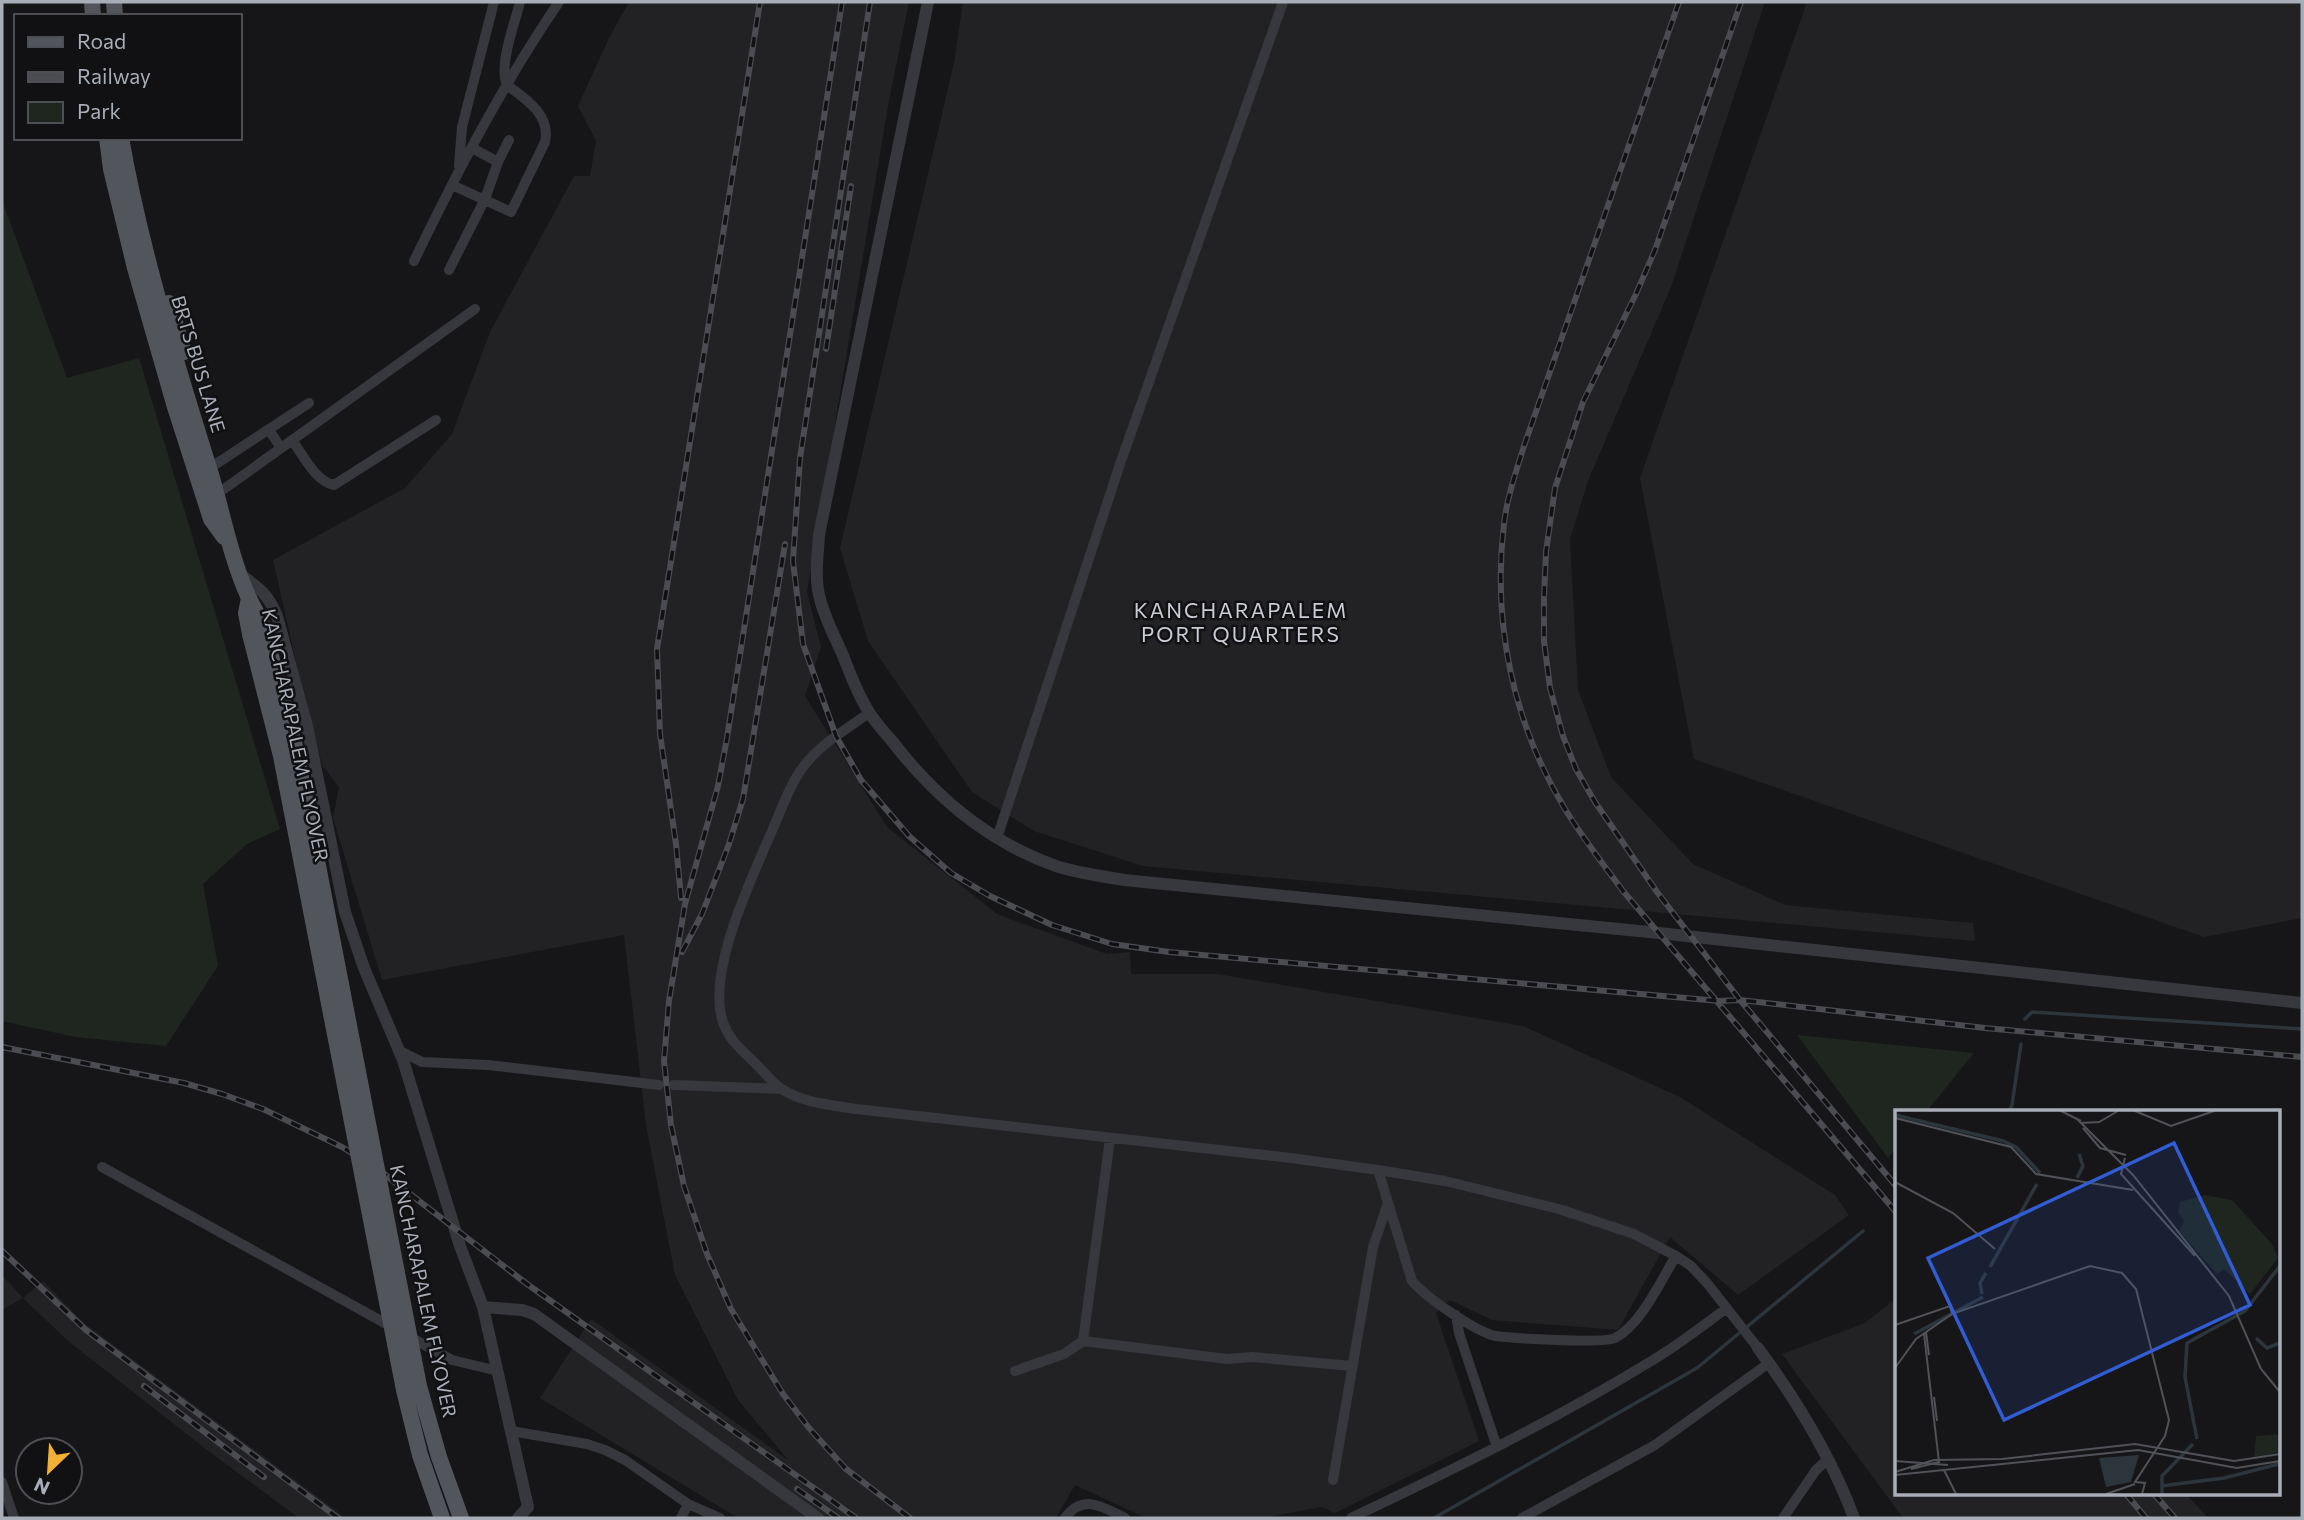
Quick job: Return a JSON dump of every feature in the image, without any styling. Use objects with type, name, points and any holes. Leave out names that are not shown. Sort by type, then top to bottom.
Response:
[{"type":"main road","points":[[107,140],[111,169],[135,268],[175,407],[211,519],[231,547]]},
{"type":"main road","name":"BRTS BUS LANE","points":[[121,140],[143,244],[165,328],[248,598]]},
{"type":"main road","points":[[130,140],[149,237],[231,514],[231,547]]},
{"type":"main road","name":"KANCHARAPALEM FLYOVER","points":[[248,598],[259,615],[257,632],[404,1390],[420,1455],[442,1518]]},
{"type":"main road","name":"KANCHARAPALEM FLYOVER","points":[[257,632],[292,733],[419,1386],[439,1457],[461,1518]]},
{"type":"street","points":[[459,170],[462,127],[494,2]]},
{"type":"street","points":[[452,185],[511,212],[545,142],[547,134],[538,110],[507,85],[504,72],[520,2]]},
{"type":"street","points":[[414,261],[471,148],[559,2]]},
{"type":"street","points":[[928,2],[819,535],[817,575],[819,597],[869,713],[913,769],[970,821],[1028,854],[1066,868],[1087,874],[1173,887],[1659,933],[2302,1003]]},
{"type":"street","points":[[997,838],[1121,464],[1283,2]]},
{"type":"street","points":[[449,270],[485,200],[509,140]]},
{"type":"street","points":[[471,148],[498,162]]},
{"type":"street","points":[[224,489],[475,309]]},
{"type":"street","points":[[216,464],[309,403]]},
{"type":"street","points":[[292,440],[323,482],[334,485],[436,420]]},
{"type":"street","points":[[269,430],[281,448]]},
{"type":"street","points":[[241,575],[264,592],[277,617],[307,726],[345,912],[369,981],[400,1051],[460,1245],[483,1307],[530,1513],[519,1518]]},
{"type":"street","points":[[869,713],[818,750],[796,776],[744,897],[725,958],[720,1007],[724,1024],[733,1041],[782,1089],[810,1101],[856,1109],[1291,1158],[1445,1181],[1559,1209],[1634,1234],[1676,1255],[1699,1274],[1758,1348],[1803,1412],[1828,1459],[1854,1518]]},
{"type":"street","points":[[400,1051],[422,1062],[502,1067],[659,1085]]},
{"type":"street","points":[[408,1076],[422,1062]]},
{"type":"street","points":[[674,1085],[782,1089]]},
{"type":"street","points":[[1083,1341],[1110,1139]]},
{"type":"street","points":[[102,1167],[443,1356],[470,1366],[498,1371]]},
{"type":"street","points":[[1378,1170],[1412,1281],[1456,1315],[1495,1336],[1589,1341],[1613,1339],[1635,1322],[1676,1255]]},
{"type":"street","points":[[1333,1480],[1373,1247],[1388,1203]]},
{"type":"street","points":[[483,1307],[515,1309],[534,1314],[818,1518]]},
{"type":"street","points":[[1351,1518],[1497,1447],[1648,1363],[1730,1312]]},
{"type":"street","points":[[1456,1315],[1459,1333],[1497,1447]]},
{"type":"street","points":[[1015,1370],[1064,1354],[1083,1341],[1227,1359],[1252,1357],[1352,1366]]},
{"type":"street","points":[[1522,1518],[1655,1446],[1769,1363]]},
{"type":"street","points":[[511,1431],[587,1444],[605,1450],[625,1460],[688,1504],[720,1518]]},
{"type":"street","points":[[1783,1518],[1816,1470],[1828,1459]]},
{"type":"street","points":[[2,1482],[13,1516],[2,1514]]},
{"type":"street","points":[[681,1518],[688,1504]]},
{"type":"street","points":[[1065,1518],[1075,1507],[1083,1504],[1103,1507],[1125,1518]]},
{"type":"shaded area","points":[[629,2],[909,2],[889,100],[807,592],[821,647],[805,696],[887,827],[997,914],[1107,954],[1130,952],[1131,974],[1218,974],[1523,1026],[1680,1097],[1835,1195],[1849,1215],[1738,1295],[1670,1237],[1618,1330],[1492,1320],[1450,1300],[1436,1313],[1479,1441],[1335,1513],[1321,1507],[1264,1518],[1146,1518],[1075,1485],[1056,1518],[738,1518],[540,1398],[591,1319],[788,1460],[738,1400],[675,1275],[646,1125],[624,935],[382,980],[333,818],[339,787],[322,765],[273,560],[405,488],[452,434],[490,332],[574,176],[590,176],[596,141],[578,106],[609,38]]},
{"type":"shaded area","points":[[963,2],[1765,2],[1671,287],[1588,481],[1570,539],[1578,690],[1611,777],[1693,864],[1785,905],[1973,923],[1975,941],[1143,866],[1034,831],[972,792],[868,641],[840,548],[954,63]]},
{"type":"shaded area","points":[[1807,2],[2302,2],[2302,918],[2204,937],[1694,759],[1640,478]]},
{"type":"shaded area","points":[[2,1275],[23,1298],[2,1310]]},
{"type":"shaded area","points":[[43,1281],[84,1323],[346,1518],[299,1518],[68,1341],[23,1298]]},
{"type":"shaded area","points":[[1895,1299],[1895,1496],[2188,1496],[2208,1518],[1903,1518],[1782,1354],[1865,1323]]},
{"type":"green space","points":[[2,200],[67,378],[139,358],[280,829],[247,844],[203,884],[218,966],[166,1046],[75,1037],[2,1021]]},
{"type":"green space","points":[[1797,1035],[1974,1053],[1928,1110],[1895,1110],[1895,1149],[1888,1158]]},
{"type":"waterway","points":[[2025,1019],[2032,1012],[2302,1029]]},
{"type":"waterway","points":[[2010,1110],[2021,1044]]},
{"type":"waterway","points":[[1434,1518],[1697,1368],[1863,1231]]},
{"type":"railway","points":[[681,898],[660,734],[657,649],[760,2]]},
{"type":"railway","points":[[842,2],[727,738],[718,786],[685,904],[669,1001],[664,1061],[671,1125],[684,1186],[707,1254],[731,1309],[783,1394],[809,1428],[846,1469],[910,1518]]},
{"type":"railway","points":[[870,2],[800,458],[793,561],[803,644],[836,736],[861,780],[909,836],[951,873],[990,896],[1052,925],[1112,944],[1169,952],[1719,1001],[1740,1000],[1985,1028],[2302,1057]]},
{"type":"railway","points":[[1679,2],[1524,446],[1510,494],[1501,561],[1504,635],[1520,707],[1532,742],[1565,809],[1586,840],[1623,891],[1895,1211]]},
{"type":"railway","points":[[1741,2],[1655,250],[1583,402],[1555,488],[1546,552],[1544,597],[1544,641],[1550,688],[1563,736],[1576,769],[1595,802],[1657,892],[1740,1000],[1895,1185]]},
{"type":"railway","points":[[826,349],[851,186]]},
{"type":"railway","points":[[682,952],[702,914],[743,799],[785,544]]},
{"type":"railway","points":[[2,1047],[184,1083],[222,1094],[263,1109],[342,1147],[375,1167],[527,1284],[856,1518]]},
{"type":"railway","points":[[2,1251],[86,1330],[338,1518]]},
{"type":"railway","points":[[144,1386],[264,1477]]},
{"type":"railway","points":[[797,1489],[838,1518]]},
{"type":"railway","points":[[2128,1496],[2146,1518]]},
{"type":"railway","points":[[2156,1496],[2175,1518]]},
{"type":"district","name":"KANCHARAPALEM PORT QUARTERS","points":[[1241,621]]}]
